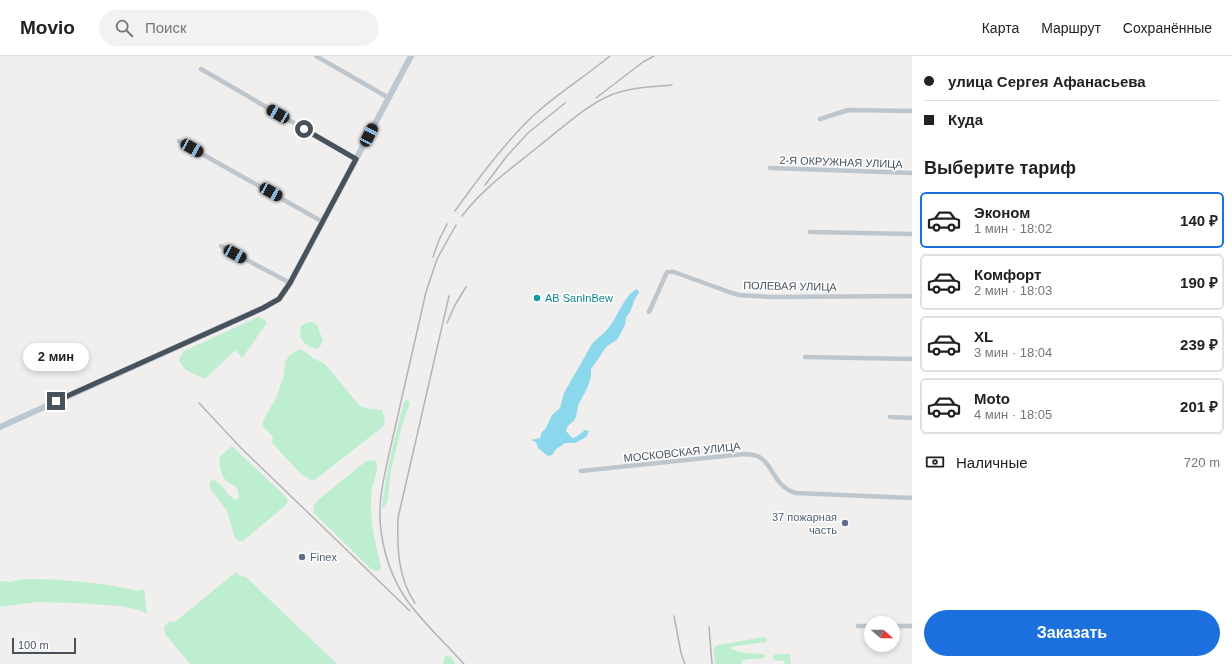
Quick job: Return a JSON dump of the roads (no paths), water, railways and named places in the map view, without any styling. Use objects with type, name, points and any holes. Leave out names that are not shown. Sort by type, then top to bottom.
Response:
[{"type":"street","points":[[316,56],[389,98]]},
{"type":"street","points":[[0,427],[263,308],[279,299],[290,283],[411,56]]},
{"type":"street","points":[[201,69],[356,159]]},
{"type":"street","points":[[820,119],[848,110],[912,111]]},
{"type":"street","points":[[179,141],[323,222]]},
{"type":"street","name":"2-Я ОКРУЖНАЯ УЛИЦА","points":[[770,168],[912,173]]},
{"type":"street","points":[[810,232],[912,234]]},
{"type":"street","points":[[221,246],[290,283]]},
{"type":"street","name":"ПОЛЕВАЯ УЛИЦА","points":[[649,312],[667,272],[739,295],[772,297],[912,296]]},
{"type":"street","points":[[805,357],[912,359]]},
{"type":"street","points":[[890,417],[912,418]]},
{"type":"street","name":"МОСКОВСКАЯ УЛИЦА","points":[[581,471],[744,454],[756,455],[765,461],[781,485],[785,489],[796,493],[912,498]]},
{"type":"street","points":[[858,626],[864,626]]},
{"type":"street","points":[[900,626],[912,626]]},
{"type":"water","points":[[636,289],[639,293],[626,317],[625,325],[617,340],[607,346],[591,369],[589,384],[578,406],[576,417],[574,421],[568,425],[566,431],[572,438],[576,437],[585,430],[589,431],[587,436],[575,443],[565,443],[556,449],[552,455],[548,456],[538,448],[536,442],[531,440],[540,438],[552,415],[560,408],[564,393],[592,344],[610,326],[627,298]]},
{"type":"railway","points":[[455,211],[473,185],[513,136],[535,114],[553,99],[610,56]]},
{"type":"railway","points":[[596,98],[643,62],[654,56]]},
{"type":"railway","points":[[462,216],[479,196],[498,179],[592,105],[618,92],[672,85]]},
{"type":"railway","points":[[485,185],[507,156],[528,133],[565,103]]},
{"type":"railway","points":[[433,257],[447,224]]},
{"type":"railway","points":[[452,651],[415,611],[404,596],[393,576],[383,543],[380,520],[380,503],[387,463],[426,292],[437,259],[456,225]]},
{"type":"railway","points":[[447,323],[455,305],[466,287]]},
{"type":"railway","points":[[415,603],[409,594],[402,573],[398,551],[398,518],[449,296]]},
{"type":"railway","points":[[199,403],[241,448],[410,611]]},
{"type":"railway","points":[[674,616],[681,653],[685,664]]},
{"type":"railway","points":[[709,627],[712,664]]},
{"type":"railway","points":[[449,648],[464,664]]},
{"type":"place","name":"AB SanInBew","points":[[537,298]]},
{"type":"place","name":"37 пожарная часть","points":[[845,523]]},
{"type":"place","name":"Finex","points":[[302,557]]}]
